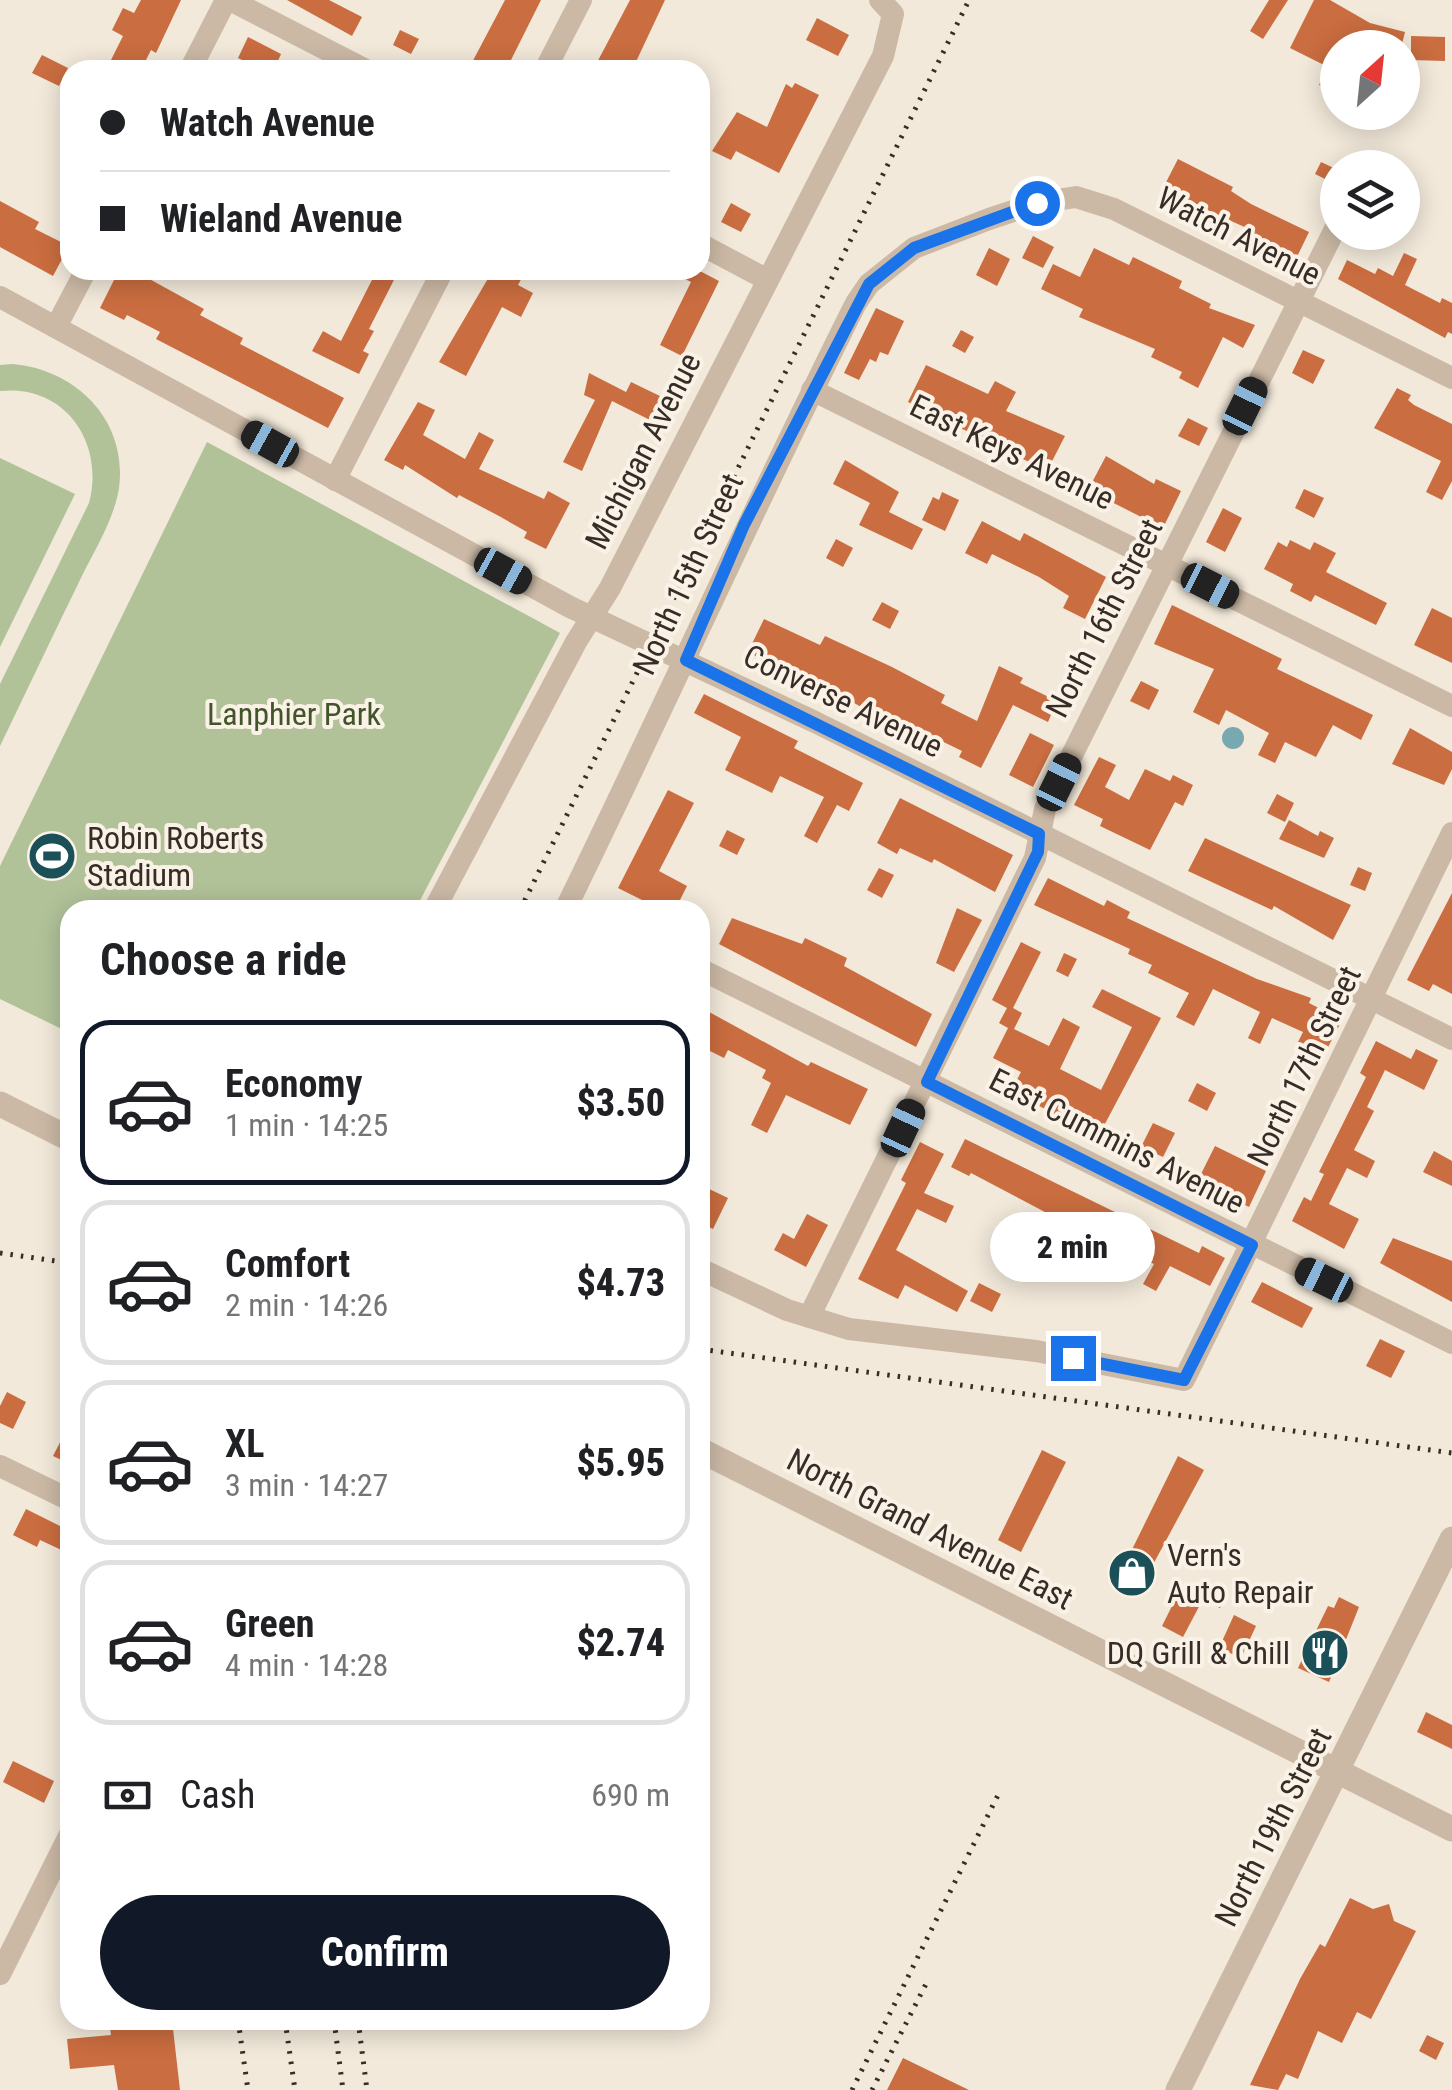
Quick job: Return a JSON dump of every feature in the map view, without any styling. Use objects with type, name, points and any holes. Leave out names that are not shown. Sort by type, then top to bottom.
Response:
[{"type":"street","points":[[195,60],[228,0],[346,60]]},
{"type":"street","points":[[550,60],[581,0]]},
{"type":"street","name":"Michigan Avenue","points":[[439,900],[591,618],[883,56],[887,7]]},
{"type":"street","name":"Watch Avenue","points":[[988,218],[1037,203],[1083,198],[1452,378]]},
{"type":"street","name":"North 15th Street","points":[[575,900],[744,525],[869,284],[914,248],[988,218]]},
{"type":"street","points":[[710,249],[766,278]]},
{"type":"street","name":"North 16th Street","points":[[809,1316],[1038,852],[1045,809],[1325,250]]},
{"type":"street","points":[[56,327],[81,280]]},
{"type":"street","points":[[335,480],[438,280]]},
{"type":"street","name":"Converse Avenue","points":[[0,297],[591,618],[686,660],[1452,1039]]},
{"type":"street","name":"East Keys Avenue","points":[[812,390],[1452,706]]},
{"type":"street","name":"North 17th Street","points":[[809,1316],[850,1329],[1036,1350],[1184,1380],[1452,833]]},
{"type":"street","name":"East Cummins Avenue","points":[[710,975],[1452,1343]]},
{"type":"street","points":[[0,1104],[60,1133]]},
{"type":"street","points":[[710,1273],[809,1316]]},
{"type":"street","name":"North Grand Avenue East","points":[[710,1455],[1452,1829]]},
{"type":"street","points":[[0,1466],[60,1495]]},
{"type":"street","name":"North 19th Street","points":[[1178,2090],[1452,1540]]},
{"type":"street","points":[[0,1974],[8,1936],[60,1850]]},
{"type":"green space","points":[[13,364],[58,376],[77,388],[106,421],[120,464],[113,512],[0,746],[0,684],[89,503],[92,481],[85,440],[61,408],[44,397],[23,391],[0,391],[0,365]]},
{"type":"green space","name":"Lanphier Park","points":[[207,442],[560,633],[420,900],[60,900],[60,1028],[0,999],[0,866]]},
{"type":"green space","points":[[0,458],[75,494],[0,647]]},
{"type":"water","points":[[1233,727],[1241,730],[1241,746],[1233,749],[1225,746],[1222,738],[1225,730]]},
{"type":"building","points":[[141,0],[181,0],[156,53],[151,50],[146,60],[111,60],[123,36],[112,30],[123,8],[134,13]]},
{"type":"building","points":[[287,0],[329,0],[362,17],[352,36]]},
{"type":"building","points":[[505,0],[541,0],[511,60],[473,60]]},
{"type":"building","points":[[630,0],[665,0],[637,60],[598,60]]},
{"type":"building","points":[[1269,0],[1288,0],[1263,39],[1250,31]]},
{"type":"building","points":[[1314,0],[1330,0],[1370,23],[1397,30],[1320,30],[1320,63],[1290,48]]},
{"type":"building","points":[[817,18],[849,35],[838,56],[806,40]]},
{"type":"building","points":[[400,30],[419,39],[411,54],[393,45]]},
{"type":"building","points":[[1420,36],[1445,37],[1445,61],[1420,60]]},
{"type":"building","points":[[248,37],[281,54],[278,60],[238,58]]},
{"type":"building","points":[[42,55],[60,64],[60,84],[59,86],[32,73]]},
{"type":"building","points":[[795,83],[819,95],[779,173],[736,151],[731,160],[712,151],[737,112],[767,127],[786,84],[792,88]]},
{"type":"building","points":[[1178,159],[1233,187],[1231,191],[1251,204],[1309,232],[1293,265],[1243,241],[1249,229],[1162,190]]},
{"type":"building","points":[[0,201],[39,222],[35,229],[60,242],[60,263],[53,276],[0,247]]},
{"type":"building","points":[[731,203],[751,214],[741,232],[721,222]]},
{"type":"building","points":[[1033,236],[1054,247],[1043,268],[1022,258]]},
{"type":"building","points":[[989,248],[1010,259],[997,286],[976,275]]},
{"type":"building","points":[[1094,248],[1129,265],[1133,257],[1182,281],[1179,288],[1211,304],[1209,308],[1255,325],[1243,348],[1223,337],[1198,388],[1179,378],[1182,372],[1151,357],[1155,349],[1079,317],[1083,309],[1041,289],[1053,264],[1080,277]]},
{"type":"building","points":[[1404,253],[1417,259],[1405,285],[1440,303],[1442,298],[1452,303],[1452,334],[1448,332],[1445,338],[1338,279],[1347,260],[1375,274],[1378,268],[1393,276]]},
{"type":"building","points":[[710,276],[719,281],[682,356],[660,345],[691,282],[687,280],[710,280]]},
{"type":"building","points":[[114,280],[151,280],[204,309],[200,315],[243,338],[240,344],[344,398],[328,428],[156,339],[160,332],[127,315],[124,320],[100,308]]},
{"type":"building","points":[[372,280],[394,280],[369,329],[374,331],[363,351],[369,354],[359,374],[312,351],[323,331],[341,341]]},
{"type":"building","points":[[487,280],[521,280],[518,285],[533,293],[521,317],[502,307],[466,376],[439,362]]},
{"type":"building","points":[[876,308],[904,321],[888,355],[880,352],[876,362],[870,359],[859,380],[844,373]]},
{"type":"building","points":[[961,330],[974,337],[965,353],[952,346]]},
{"type":"building","points":[[1303,350],[1325,360],[1313,384],[1292,373]]},
{"type":"building","points":[[926,365],[988,394],[995,381],[1016,392],[1006,411],[1065,436],[1047,471],[908,402]]},
{"type":"building","points":[[589,373],[626,392],[631,382],[662,397],[650,420],[612,401],[582,471],[563,462],[595,400],[584,395]]},
{"type":"building","points":[[1397,388],[1411,395],[1408,400],[1414,405],[1452,424],[1452,481],[1442,500],[1426,492],[1441,461],[1374,428]]},
{"type":"building","points":[[418,402],[435,410],[423,435],[465,459],[479,432],[494,440],[479,469],[544,499],[548,491],[570,503],[546,549],[524,538],[527,532],[499,516],[459,495],[457,498],[405,465],[403,470],[384,460]]},
{"type":"building","points":[[1188,418],[1208,428],[1199,446],[1178,436]]},
{"type":"building","points":[[1106,456],[1154,484],[1156,479],[1181,491],[1163,528],[1088,490]]},
{"type":"building","points":[[845,460],[899,492],[889,512],[923,529],[912,550],[859,525],[870,503],[833,484]]},
{"type":"building","points":[[1304,489],[1324,498],[1314,518],[1295,508]]},
{"type":"building","points":[[942,492],[959,500],[945,531],[922,520],[933,497],[939,500]]},
{"type":"building","points":[[1223,508],[1242,518],[1225,552],[1206,542]]},
{"type":"building","points":[[982,521],[1020,541],[1024,533],[1106,577],[1085,619],[1063,608],[1069,596],[1039,577],[992,554],[987,564],[965,553]]},
{"type":"building","points":[[836,539],[853,548],[843,567],[826,558]]},
{"type":"building","points":[[1290,540],[1310,550],[1314,542],[1336,553],[1326,572],[1387,603],[1376,625],[1315,595],[1311,602],[1290,591],[1293,584],[1264,569],[1278,542],[1287,547]]},
{"type":"building","points":[[882,602],[899,611],[890,629],[872,620]]},
{"type":"building","points":[[1172,605],[1282,659],[1277,669],[1373,715],[1361,740],[1333,725],[1316,757],[1285,742],[1275,763],[1258,755],[1269,733],[1226,710],[1219,725],[1193,712],[1214,669],[1154,644]]},
{"type":"building","points":[[1432,608],[1452,618],[1452,663],[1414,645]]},
{"type":"building","points":[[764,619],[820,645],[825,636],[892,667],[945,695],[941,703],[977,721],[999,666],[1023,678],[1020,683],[1057,701],[1048,722],[1013,705],[981,768],[959,757],[962,751],[925,733],[923,737],[891,724],[805,675],[803,681],[748,652]]},
{"type":"building","points":[[1141,681],[1159,690],[1149,710],[1130,701]]},
{"type":"building","points":[[704,694],[798,741],[794,748],[863,783],[849,811],[837,805],[817,843],[804,836],[824,797],[780,776],[772,793],[725,770],[741,737],[694,713]]},
{"type":"building","points":[[1410,728],[1452,752],[1452,769],[1444,785],[1392,764]]},
{"type":"building","points":[[1030,733],[1054,745],[1033,787],[1009,775]]},
{"type":"building","points":[[1099,757],[1116,765],[1105,787],[1129,800],[1145,769],[1170,781],[1173,775],[1193,785],[1183,806],[1175,802],[1150,850],[1100,826],[1103,819],[1074,805]]},
{"type":"building","points":[[668,790],[694,803],[659,871],[687,886],[680,900],[642,900],[618,888]]},
{"type":"building","points":[[1277,794],[1294,803],[1285,822],[1267,813]]},
{"type":"building","points":[[900,798],[1013,855],[995,892],[934,859],[932,863],[900,848],[897,854],[877,843]]},
{"type":"building","points":[[1289,820],[1318,836],[1320,831],[1334,838],[1324,858],[1279,839]]},
{"type":"building","points":[[727,830],[745,839],[737,855],[719,846]]},
{"type":"building","points":[[1205,838],[1351,905],[1333,940],[1274,906],[1272,910],[1188,871]]},
{"type":"building","points":[[1358,867],[1372,873],[1365,891],[1350,885]]},
{"type":"building","points":[[879,868],[894,875],[882,898],[867,890]]},
{"type":"building","points":[[1048,878],[1104,906],[1107,900],[1130,912],[1127,918],[1257,979],[1311,998],[1309,1003],[1342,1020],[1324,1055],[1298,1042],[1303,1032],[1272,1018],[1260,1044],[1248,1038],[1260,1012],[1213,989],[1194,1026],[1176,1017],[1189,993],[1148,973],[1152,965],[1128,954],[1130,949],[1034,905]]},
{"type":"building","points":[[1452,893],[1452,994],[1433,984],[1429,991],[1407,980]]},
{"type":"building","points":[[957,908],[982,920],[954,972],[936,963]]},
{"type":"building","points":[[732,918],[802,944],[805,938],[847,958],[844,966],[932,1014],[916,1047],[719,944]]},
{"type":"building","points":[[1021,942],[1041,952],[1013,1008],[1022,1013],[1014,1029],[1049,1046],[1063,1018],[1080,1027],[1060,1069],[1101,1090],[1132,1027],[1092,1007],[1102,989],[1161,1018],[1098,1137],[1011,1091],[1021,1072],[993,1058],[1008,1028],[999,1023],[1007,1008],[992,1000]]},
{"type":"building","points":[[1064,953],[1077,959],[1068,977],[1056,971]]},
{"type":"building","points":[[710,1012],[808,1066],[811,1062],[868,1089],[850,1125],[786,1095],[767,1133],[751,1125],[771,1083],[762,1078],[766,1070],[728,1050],[724,1058],[710,1051]]},
{"type":"building","points":[[1376,1041],[1411,1059],[1416,1049],[1438,1060],[1424,1090],[1385,1070],[1367,1107],[1374,1111],[1354,1150],[1375,1161],[1367,1178],[1347,1168],[1329,1204],[1359,1219],[1344,1249],[1292,1221],[1304,1197],[1311,1201],[1324,1174],[1319,1172],[1366,1077],[1360,1073]]},
{"type":"building","points":[[1197,1083],[1216,1093],[1207,1111],[1188,1101]]},
{"type":"building","points":[[1153,1123],[1175,1133],[1163,1157],[1141,1147]]},
{"type":"building","points":[[965,1139],[1199,1253],[1202,1246],[1225,1258],[1210,1286],[1170,1266],[1156,1291],[1143,1284],[1154,1264],[1129,1252],[1132,1245],[1107,1233],[1093,1262],[1068,1250],[1063,1260],[1047,1253],[1062,1221],[971,1173],[969,1176],[951,1167]]},
{"type":"building","points":[[920,1142],[944,1154],[924,1193],[954,1206],[946,1223],[917,1209],[896,1250],[968,1291],[957,1312],[905,1285],[898,1299],[858,1279],[906,1183],[901,1180]]},
{"type":"building","points":[[1215,1146],[1266,1171],[1249,1207],[1197,1182]]},
{"type":"building","points":[[1434,1151],[1452,1161],[1452,1186],[1423,1172]]},
{"type":"building","points":[[710,1189],[728,1198],[713,1229],[710,1228]]},
{"type":"building","points":[[807,1214],[828,1225],[806,1267],[774,1250],[783,1233],[794,1239]]},
{"type":"building","points":[[1393,1238],[1452,1261],[1452,1302],[1380,1263]]},
{"type":"building","points":[[1262,1282],[1313,1308],[1302,1328],[1251,1302]]},
{"type":"building","points":[[979,1283],[1001,1294],[992,1312],[970,1301]]},
{"type":"building","points":[[1380,1339],[1405,1351],[1391,1378],[1366,1366]]},
{"type":"building","points":[[7,1392],[26,1402],[13,1429],[0,1423],[0,1406]]},
{"type":"building","points":[[1042,1450],[1066,1462],[1021,1552],[998,1540]]},
{"type":"building","points":[[1178,1456],[1204,1470],[1142,1585],[1120,1574]]},
{"type":"building","points":[[26,1509],[60,1526],[60,1549],[40,1540],[37,1547],[13,1535]]},
{"type":"building","points":[[1207,1581],[1228,1591],[1220,1608],[1199,1598]]},
{"type":"building","points":[[1180,1590],[1202,1601],[1183,1637],[1162,1626]]},
{"type":"building","points":[[1339,1597],[1359,1607],[1329,1682],[1298,1668],[1328,1606],[1334,1608]]},
{"type":"building","points":[[1234,1615],[1256,1626],[1241,1658],[1219,1648]]},
{"type":"building","points":[[1426,1712],[1452,1725],[1452,1749],[1417,1732]]},
{"type":"building","points":[[13,1761],[54,1781],[44,1803],[3,1782]]},
{"type":"building","points":[[1350,1898],[1373,1909],[1389,1904],[1394,1921],[1416,1931],[1371,2019],[1357,2012],[1342,2043],[1318,2031],[1298,2079],[1286,2074],[1278,2090],[1250,2085],[1300,1979],[1320,1944],[1325,1947]]},
{"type":"building","points":[[110,2030],[173,2030],[180,2090],[118,2090],[114,2065],[70,2069],[67,2039],[111,2035]]},
{"type":"building","points":[[1427,2035],[1444,2043],[1436,2060],[1419,2051]]},
{"type":"building","points":[[903,2058],[969,2090],[887,2090]]},
{"type":"railway","points":[[525,900],[969,0]]},
{"type":"railway","points":[[0,1253],[60,1262]]},
{"type":"railway","points":[[710,1350],[1452,1453]]},
{"type":"railway","points":[[852,2090],[998,1795]]},
{"type":"railway","points":[[872,2090],[928,1980]]},
{"type":"railway","points":[[239,2030],[248,2090]]},
{"type":"railway","points":[[286,2030],[295,2090]]},
{"type":"railway","points":[[335,2030],[343,2090]]},
{"type":"railway","points":[[359,2030],[367,2090]]},
{"type":"place","name":"Robin Roberts Stadium","points":[[52,856]]},
{"type":"place","name":"Vern's Auto Repair","points":[[1132,1573]]},
{"type":"place","name":"DQ Grill & Chill","points":[[1325,1653]]},
{"type":"route","points":[[1037,203],[914,248],[869,284],[856,302],[744,525],[686,660],[1039,834],[1038,852],[927,1082],[1252,1245],[1184,1380],[1073,1358]]}]
